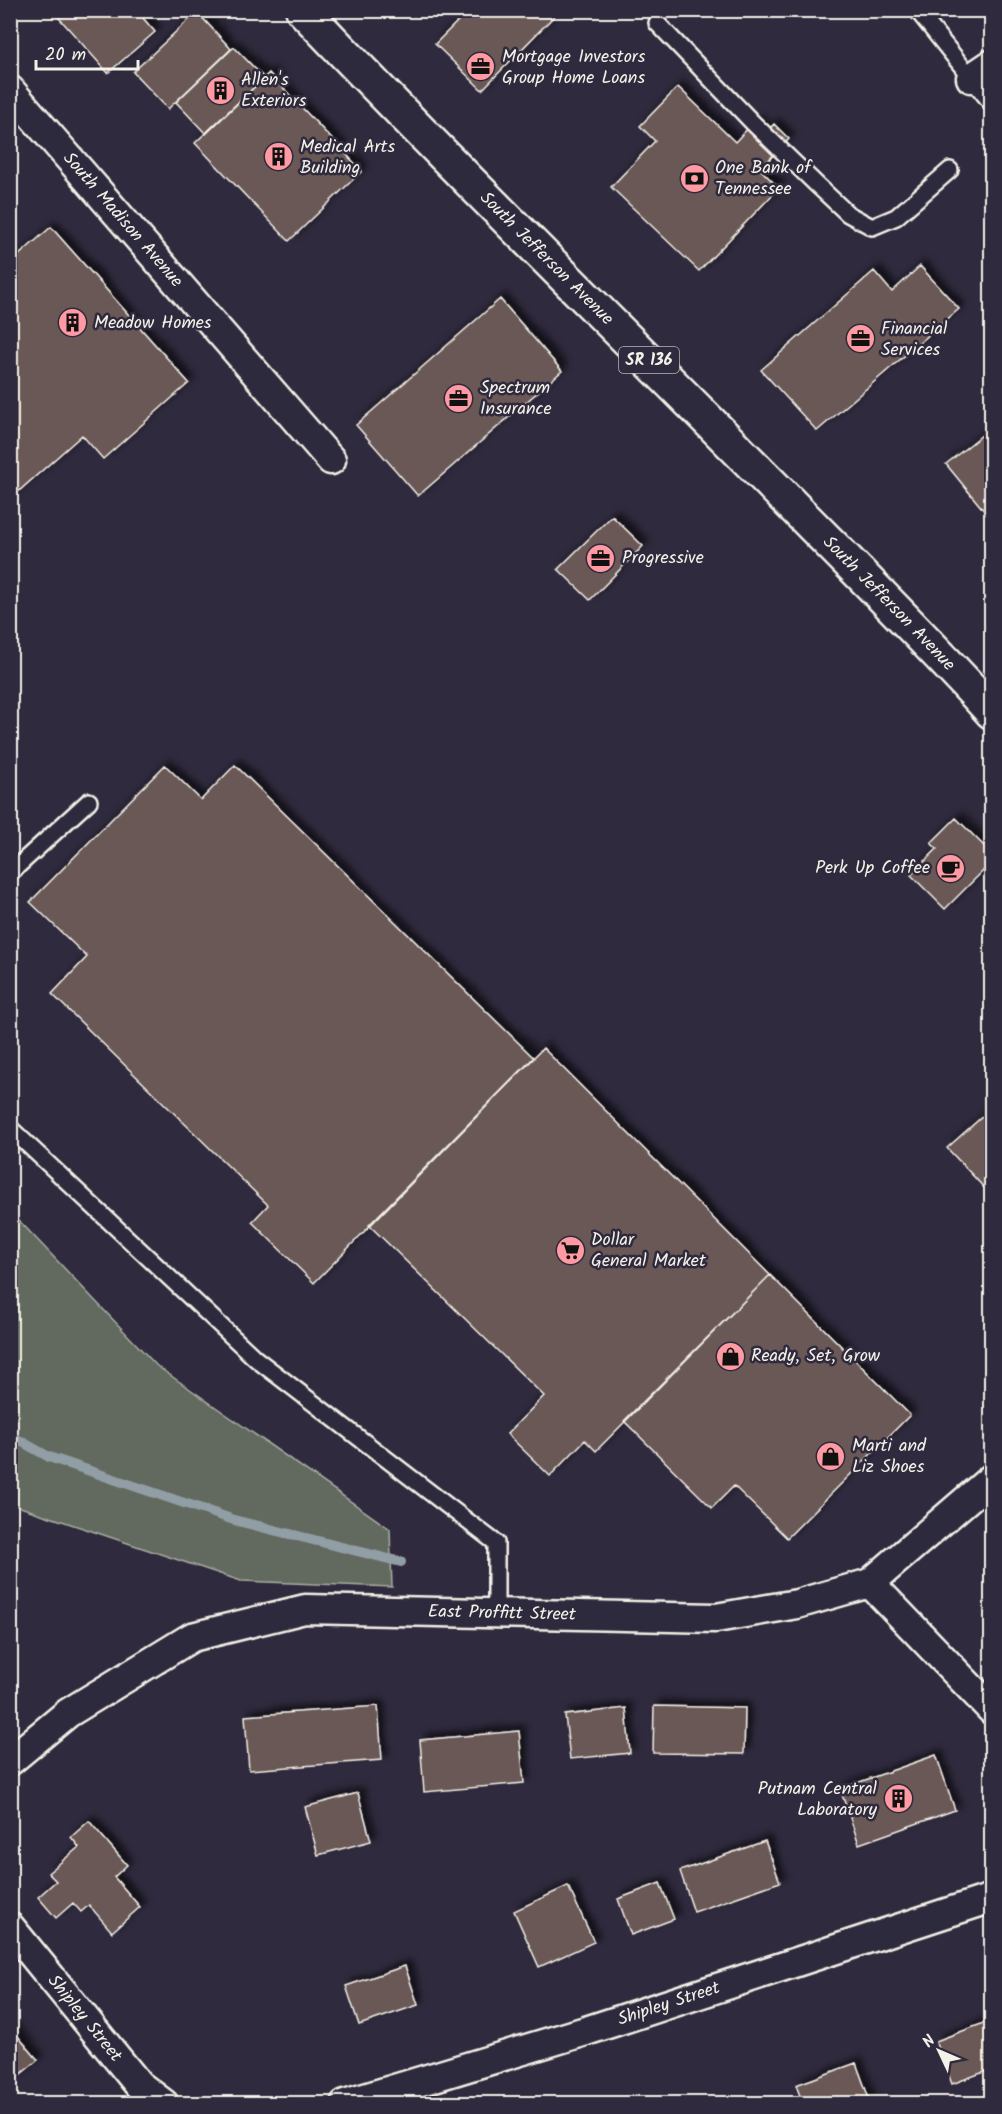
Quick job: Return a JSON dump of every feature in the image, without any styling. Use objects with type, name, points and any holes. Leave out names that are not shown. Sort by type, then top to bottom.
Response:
[{"type":"main road","name":"South Jefferson Avenue","points":[[303,10],[872,586],[992,712]]},
{"type":"street","name":"South Madison Avenue","points":[[10,90],[331,460]]},
{"type":"street","name":"East Proffitt Street","points":[[10,1761],[68,1713],[192,1637],[305,1609],[716,1618],[797,1604],[870,1583],[992,1478]]},
{"type":"street","points":[[870,1583],[992,1710]]},
{"type":"street","name":"Shipley Street","points":[[345,2103],[586,2031],[992,1898]]},
{"type":"street","name":"Shipley Street","points":[[10,1927],[139,2085],[164,2103]]},
{"type":"lane","points":[[917,10],[981,71],[992,104]]},
{"type":"lane","points":[[657,23],[753,123],[816,184],[848,214],[872,227],[896,217],[950,170]]},
{"type":"lane","points":[[10,873],[89,801]]},
{"type":"lane","points":[[10,1128],[256,1359],[496,1543],[496,1613]]},
{"type":"green space","points":[[11,1212],[157,1366],[390,1529],[392,1587],[241,1581],[11,1504]]},
{"type":"building","points":[[52,10],[136,10],[155,32],[108,73]]},
{"type":"building","name":"Mortgage Investors Group Home Loans","points":[[469,10],[560,10],[482,90],[435,44]]},
{"type":"building","points":[[197,12],[231,49],[168,109],[133,72]]},
{"type":"building","name":"Allen's Exteriors","points":[[234,47],[264,78],[206,134],[176,102]]},
{"type":"building","name":"Medical Arts Building","points":[[269,73],[362,171],[289,241],[195,143]]},
{"type":"building","name":"One Bank of Tennessee","points":[[678,87],[735,142],[756,120],[767,131],[774,124],[789,139],[760,169],[779,188],[699,271],[611,187],[655,141],[640,126]]},
{"type":"building","name":"Meadow Homes","points":[[51,227],[189,383],[103,459],[82,435],[10,499],[10,263]]},
{"type":"building","name":"Financial Services","points":[[920,266],[959,309],[817,431],[761,370],[874,271],[892,292]]},
{"type":"building","name":"Spectrum Insurance","points":[[500,299],[562,371],[418,496],[356,425]]},
{"type":"building","points":[[992,427],[992,517],[990,518],[946,464]]},
{"type":"building","name":"Progressive","points":[[612,516],[643,546],[590,600],[558,569]]},
{"type":"building","points":[[165,765],[201,800],[235,765],[534,1058],[314,1283],[252,1222],[268,1205],[52,994],[87,957],[30,902]]},
{"type":"building","name":"Perk Up Coffee","points":[[956,818],[992,854],[992,862],[945,909],[911,875],[937,849],[931,843]]},
{"type":"building","name":"Dollar General Market","points":[[543,1048],[770,1275],[596,1451],[585,1440],[550,1476],[507,1434],[544,1396],[369,1225]]},
{"type":"building","points":[[992,1108],[992,1196],[947,1148]]},
{"type":"building","points":[[770,1275],[910,1415],[787,1538],[734,1486],[712,1508],[624,1421]]},
{"type":"building","points":[[378,1706],[382,1760],[249,1770],[245,1716]]},
{"type":"building","points":[[654,1706],[745,1708],[744,1754],[653,1753]]},
{"type":"building","points":[[626,1708],[630,1753],[570,1759],[565,1715]]},
{"type":"building","points":[[519,1731],[524,1783],[424,1792],[420,1740]]},
{"type":"building","name":"Putnam Central Laboratory","points":[[936,1755],[955,1810],[859,1844],[840,1789]]},
{"type":"building","points":[[358,1793],[371,1841],[318,1855],[305,1807]]},
{"type":"building","points":[[89,1821],[127,1865],[114,1877],[140,1907],[112,1932],[89,1905],[81,1912],[73,1903],[56,1918],[38,1897],[56,1881],[48,1873],[79,1847],[71,1837]]},
{"type":"building","points":[[765,1841],[780,1882],[694,1912],[680,1871]]},
{"type":"building","points":[[660,1883],[674,1919],[631,1935],[618,1899]]},
{"type":"building","points":[[568,1886],[594,1942],[539,1967],[514,1911]]},
{"type":"building","points":[[405,1966],[418,2005],[359,2025],[346,1986]]},
{"type":"building","points":[[992,2020],[992,2069],[952,2084],[936,2041]]},
{"type":"building","points":[[10,2027],[38,2060],[10,2083]]},
{"type":"building","points":[[856,2063],[871,2104],[803,2104],[796,2085]]},
{"type":"waterway","points":[[10,1435],[49,1457],[234,1520],[401,1562]]},
{"type":"place","name":"Mortgage Investors Group Home Loans","points":[[481,67]]},
{"type":"place","name":"Allen's Exteriors","points":[[220,90]]},
{"type":"place","name":"Medical Arts Building","points":[[279,157]]},
{"type":"place","name":"One Bank of Tennessee","points":[[694,178]]},
{"type":"place","name":"Meadow Homes","points":[[73,323]]},
{"type":"place","name":"Financial Services","points":[[860,339]]},
{"type":"place","name":"Spectrum Insurance","points":[[459,398]]},
{"type":"place","name":"Progressive","points":[[601,558]]},
{"type":"place","name":"Perk Up Coffee","points":[[951,868]]},
{"type":"place","name":"Dollar General Market","points":[[570,1250]]},
{"type":"place","name":"Ready, Set, Grow","points":[[730,1356]]},
{"type":"place","name":"Marti and Liz Shoes","points":[[831,1456]]},
{"type":"place","name":"Putnam Central Laboratory","points":[[898,1799]]}]
